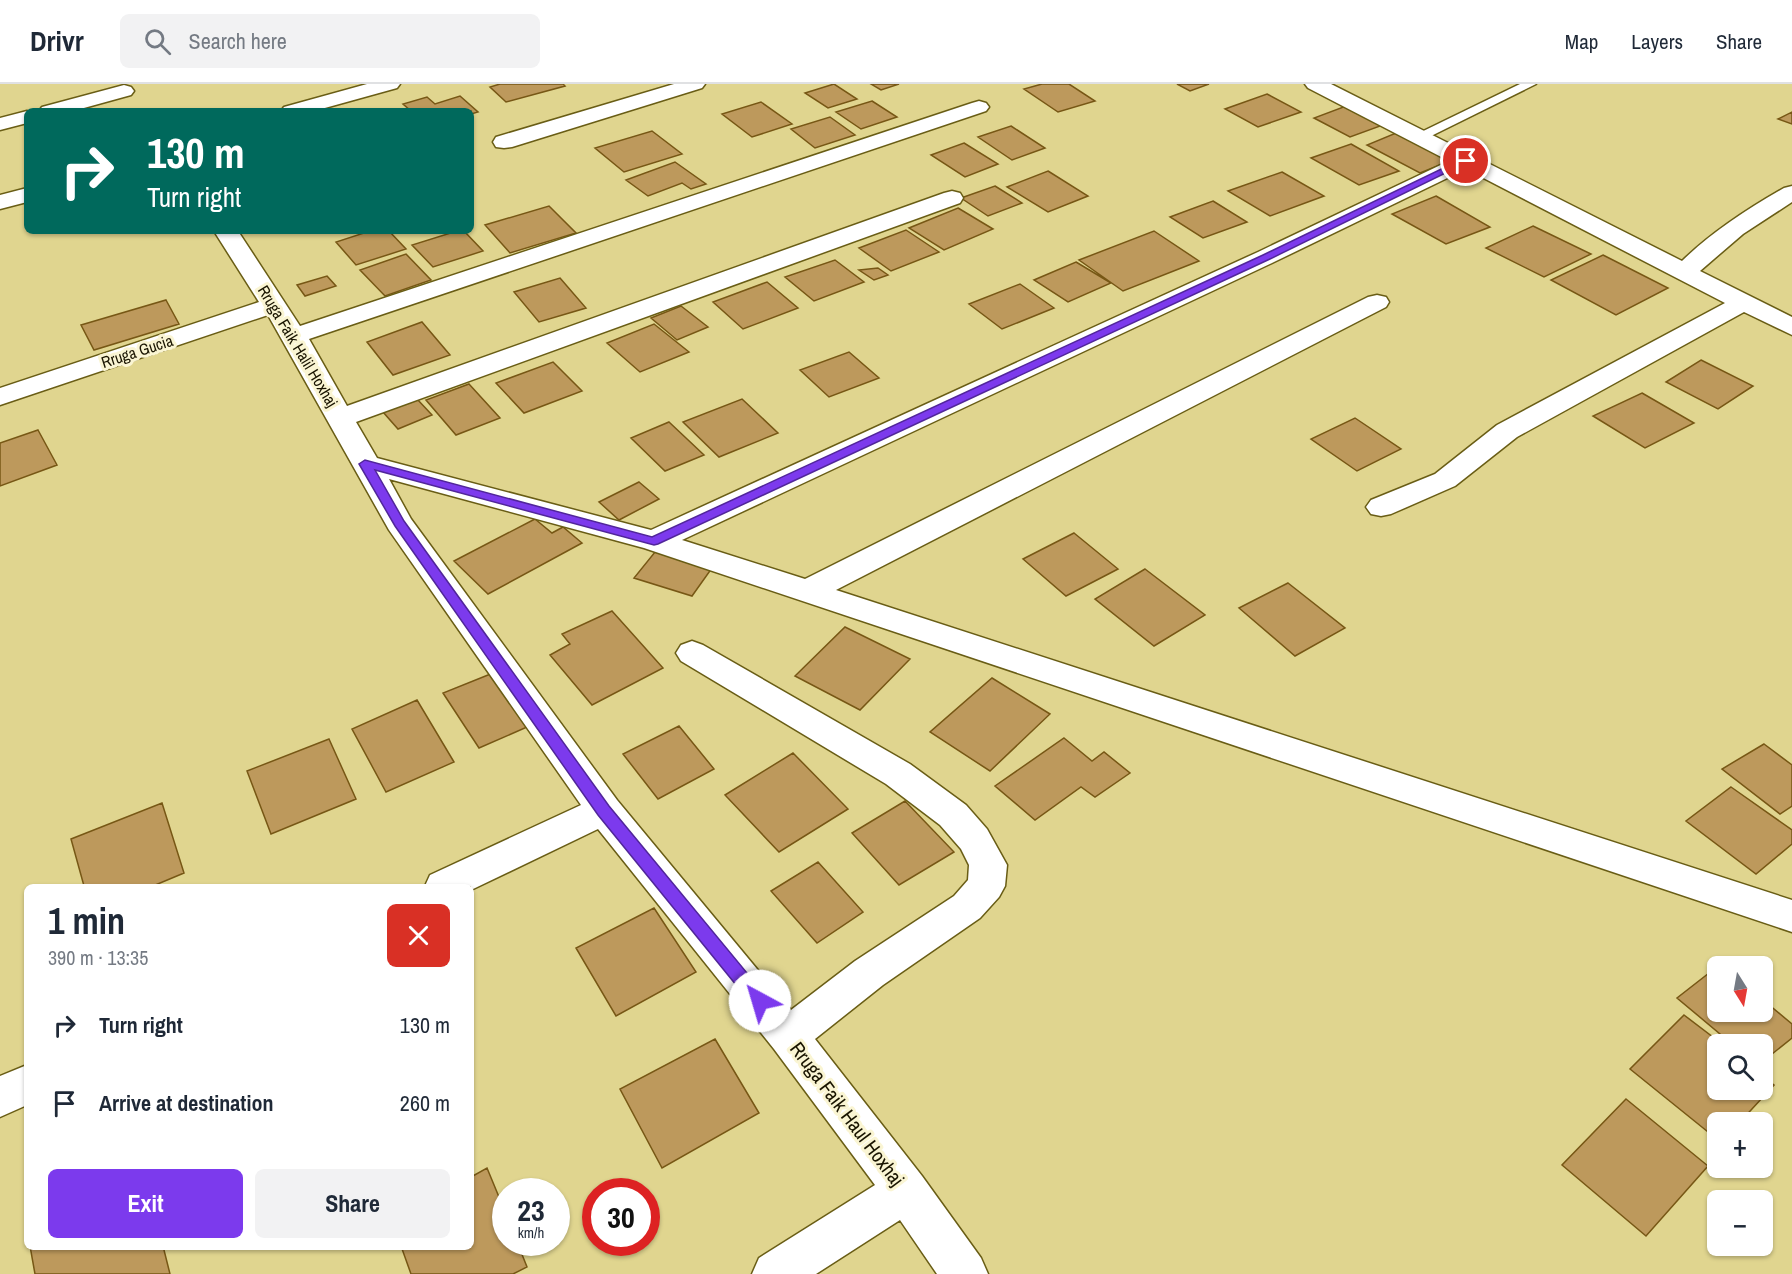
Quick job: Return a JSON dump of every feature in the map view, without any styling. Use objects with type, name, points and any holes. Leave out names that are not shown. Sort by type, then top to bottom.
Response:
[{"type":"street","points":[[302,108],[390,84]]},
{"type":"street","points":[[504,142],[695,84]]},
{"type":"street","points":[[1315,84],[1792,327]]},
{"type":"street","points":[[62,108],[126,93]]},
{"type":"street","points":[[294,336],[979,107]]},
{"type":"street","points":[[0,124],[24,118]]},
{"type":"street","points":[[654,541],[1245,267],[1466,161]]},
{"type":"street","points":[[1684,273],[1704,251],[1760,211],[1792,194]]},
{"type":"street","points":[[0,202],[24,196]]},
{"type":"street","points":[[340,418],[952,198]]},
{"type":"street","name":"Rruga Faik Halil Hoxhaj","points":[[228,234],[294,336],[365,464]]},
{"type":"street","points":[[808,591],[1377,302]]},
{"type":"street","points":[[1381,507],[1445,480],[1507,431],[1743,303]]},
{"type":"street","name":"Rruga Gucia","points":[[0,397],[274,305]]},
{"type":"street","points":[[365,464],[654,541],[1792,916]]},
{"type":"street","name":"Rruga Faik Haul Hoxhaj","points":[[365,464],[399,523],[603,810],[788,1036],[906,1191],[965,1274]]},
{"type":"street","points":[[692,653],[898,774],[953,815],[974,839],[988,865],[986,886],[967,907],[869,973],[788,1036]]},
{"type":"street","points":[[447,884],[603,810]]},
{"type":"street","points":[[0,1097],[24,1085]]},
{"type":"street","points":[[775,1274],[906,1191]]},
{"type":"lane","points":[[1418,137],[1530,84]]},
{"type":"building","points":[[500,84],[563,84],[565,86],[506,102],[490,87]]},
{"type":"building","points":[[834,84],[857,99],[828,108],[805,93]]},
{"type":"building","points":[[871,84],[899,84],[881,90]]},
{"type":"building","points":[[1042,84],[1069,84],[1095,101],[1058,112],[1024,89]]},
{"type":"building","points":[[1177,84],[1209,84],[1190,91]]},
{"type":"building","points":[[1267,94],[1301,112],[1258,127],[1225,109]]},
{"type":"building","points":[[460,96],[474,108],[408,108],[403,104],[427,97],[435,104]]},
{"type":"building","points":[[872,101],[897,117],[861,129],[836,112]]},
{"type":"building","points":[[761,102],[792,124],[752,137],[722,114]]},
{"type":"building","points":[[1346,106],[1383,125],[1350,137],[1314,118]]},
{"type":"building","points":[[1792,112],[1792,124],[1778,119]]},
{"type":"building","points":[[830,117],[855,135],[815,148],[791,129]]},
{"type":"building","points":[[1011,126],[1045,148],[1012,160],[978,137]]},
{"type":"building","points":[[652,131],[682,154],[624,172],[595,148]]},
{"type":"building","points":[[1396,133],[1450,161],[1420,173],[1367,145]]},
{"type":"building","points":[[964,143],[998,164],[965,177],[931,155]]},
{"type":"building","points":[[1351,144],[1399,171],[1359,185],[1311,158]]},
{"type":"building","points":[[675,162],[706,184],[691,189],[682,183],[648,196],[626,180]]},
{"type":"building","points":[[1048,171],[1088,196],[1048,212],[1007,187]]},
{"type":"building","points":[[1282,172],[1324,196],[1270,216],[1228,191]]},
{"type":"building","points":[[995,186],[1022,203],[988,216],[961,198]]},
{"type":"building","points":[[1436,196],[1490,227],[1446,244],[1392,214]]},
{"type":"building","points":[[1213,201],[1247,222],[1203,238],[1170,217]]},
{"type":"building","points":[[549,206],[576,233],[510,253],[485,225]]},
{"type":"building","points":[[958,208],[993,229],[944,250],[909,228]]},
{"type":"building","points":[[1533,226],[1591,254],[1544,277],[1486,248]]},
{"type":"building","points":[[906,230],[939,252],[891,271],[859,248]]},
{"type":"building","points":[[1154,231],[1199,261],[1123,291],[1079,260]]},
{"type":"building","points":[[361,234],[392,234],[406,249],[356,265],[336,242]]},
{"type":"building","points":[[447,234],[467,234],[483,251],[433,267],[412,245]]},
{"type":"building","points":[[406,254],[431,280],[385,296],[360,270]]},
{"type":"building","points":[[1603,255],[1668,288],[1616,315],[1551,280]]},
{"type":"building","points":[[835,260],[864,282],[814,301],[785,277]]},
{"type":"building","points":[[1076,262],[1111,283],[1068,302],[1034,280]]},
{"type":"building","points":[[878,268],[888,275],[874,280],[859,270]]},
{"type":"building","points":[[327,276],[336,286],[305,296],[297,285]]},
{"type":"building","points":[[560,278],[586,308],[539,322],[514,292]]},
{"type":"building","points":[[767,282],[798,308],[743,329],[713,302]]},
{"type":"building","points":[[1020,284],[1054,308],[1002,329],[969,304]]},
{"type":"building","points":[[166,300],[179,324],[94,350],[81,325]]},
{"type":"building","points":[[681,306],[708,327],[677,340],[651,318]]},
{"type":"building","points":[[422,322],[450,355],[393,375],[367,342]]},
{"type":"building","points":[[654,324],[689,352],[640,372],[607,343]]},
{"type":"building","points":[[849,352],[879,378],[829,397],[800,370]]},
{"type":"building","points":[[1701,360],[1753,386],[1718,409],[1666,382]]},
{"type":"building","points":[[553,362],[582,391],[524,413],[496,383]]},
{"type":"building","points":[[469,384],[500,418],[456,435],[426,400]]},
{"type":"building","points":[[1642,393],[1694,423],[1645,448],[1593,416]]},
{"type":"building","points":[[417,399],[432,415],[398,429],[383,412]]},
{"type":"building","points":[[742,399],[778,433],[719,457],[683,422]]},
{"type":"building","points":[[1355,418],[1401,449],[1357,471],[1311,439]]},
{"type":"building","points":[[669,422],[704,455],[665,471],[631,438]]},
{"type":"building","points":[[38,430],[57,465],[0,486],[0,443]]},
{"type":"building","points":[[639,482],[659,499],[619,520],[599,502]]},
{"type":"building","points":[[535,519],[552,533],[563,527],[582,543],[488,594],[454,561]]},
{"type":"building","points":[[1074,533],[1118,569],[1066,596],[1023,559]]},
{"type":"building","points":[[655,552],[712,568],[692,596],[634,578]]},
{"type":"building","points":[[1145,569],[1205,615],[1154,646],[1095,599]]},
{"type":"building","points":[[1288,583],[1345,628],[1295,656],[1239,608]]},
{"type":"building","points":[[612,611],[663,668],[592,705],[550,655],[570,644],[562,634]]},
{"type":"building","points":[[845,627],[910,659],[860,710],[795,676]]},
{"type":"building","points":[[498,671],[534,724],[479,748],[443,693]]},
{"type":"building","points":[[992,678],[1050,714],[990,771],[930,732]]},
{"type":"building","points":[[417,700],[454,762],[386,792],[352,729]]},
{"type":"building","points":[[679,726],[714,769],[658,799],[623,754]]},
{"type":"building","points":[[1064,738],[1092,761],[1104,752],[1130,773],[1095,797],[1081,787],[1035,820],[995,786]]},
{"type":"building","points":[[329,739],[356,799],[271,834],[247,771]]},
{"type":"building","points":[[1764,744],[1792,765],[1792,806],[1780,814],[1722,769]]},
{"type":"building","points":[[793,753],[848,809],[779,852],[725,795]]},
{"type":"building","points":[[1731,787],[1792,830],[1792,844],[1756,874],[1686,821]]},
{"type":"building","points":[[905,801],[954,852],[899,885],[852,833]]},
{"type":"building","points":[[162,803],[184,873],[158,884],[83,884],[71,839]]},
{"type":"building","points":[[818,862],[863,912],[817,943],[771,891]]},
{"type":"building","points":[[654,908],[696,972],[616,1016],[576,948]]},
{"type":"building","points":[[1707,975],[1707,1022],[1773,1022],[1773,1008],[1792,1024],[1792,1038],[1773,1053],[1773,1034],[1720,1034],[1677,998]]},
{"type":"building","points":[[1684,1015],[1709,1034],[1707,1034],[1707,1100],[1760,1100],[1749,1112],[1707,1112],[1707,1131],[1630,1069]]},
{"type":"building","points":[[715,1039],[759,1113],[662,1168],[620,1089]]},
{"type":"building","points":[[1626,1099],[1707,1167],[1646,1236],[1562,1165]]},
{"type":"building","points":[[487,1168],[492,1180],[492,1256],[523,1256],[527,1267],[513,1274],[411,1274],[402,1250],[474,1250],[474,1175]]},
{"type":"building","points":[[31,1250],[164,1250],[170,1274],[35,1274]]},
{"type":"route","points":[[760,1001],[603,810],[399,523],[365,464],[654,541],[1266,257],[1466,161]]}]
